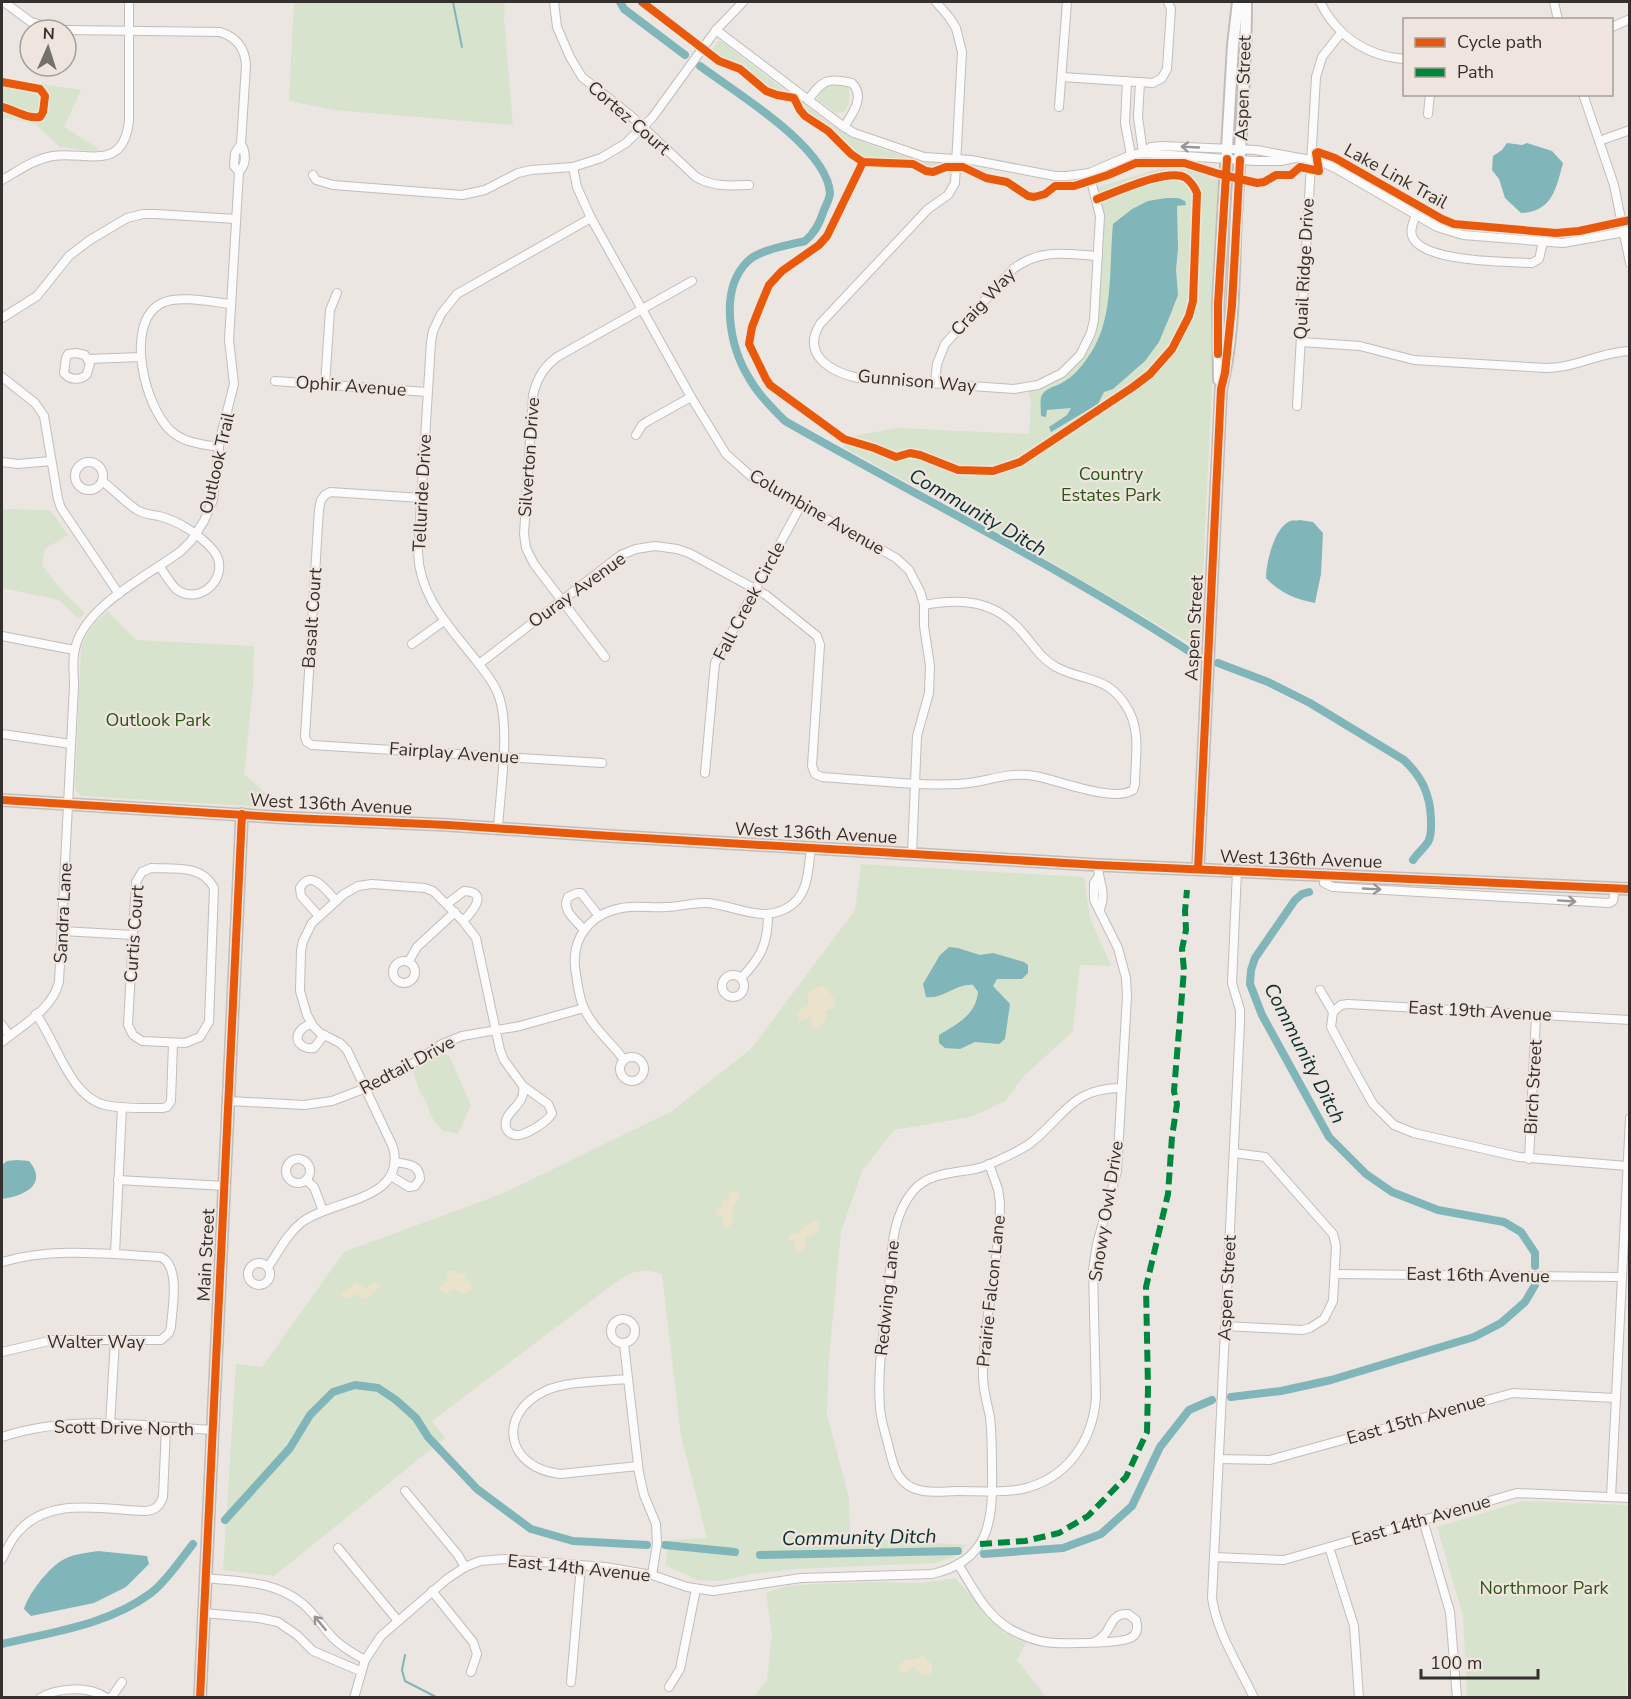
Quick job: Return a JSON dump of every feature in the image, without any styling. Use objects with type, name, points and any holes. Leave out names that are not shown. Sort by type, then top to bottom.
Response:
[{"type":"main road","name":"Aspen Street","points":[[1221,389],[1218,373],[1218,304],[1233,45],[1238,2]]},
{"type":"main road","name":"Aspen Street","points":[[1198,869],[1221,389],[1225,373],[1232,305],[1246,45],[1246,2]]},
{"type":"main road","name":"West 136th Avenue","points":[[2,800],[1098,865],[1629,889]]},
{"type":"main road","name":"Main Street","points":[[200,1698],[242,814]]},
{"type":"street","points":[[4,2],[26,18]]},
{"type":"street","points":[[2,180],[31,163],[46,158],[59,155],[100,158],[120,146],[128,130],[129,120],[129,2]]},
{"type":"street","name":"Cortez Court","points":[[554,2],[557,27],[575,67],[586,82],[643,128],[705,183],[719,186],[748,185]]},
{"type":"street","points":[[313,175],[316,180],[333,185],[462,195],[485,190],[518,173],[573,167],[611,153],[632,139],[643,128],[716,30],[743,2]]},
{"type":"street","name":"Gunnison Way","points":[[936,2],[950,17],[956,28],[962,52],[956,177],[952,190],[927,210],[820,324],[811,341],[820,358],[836,371],[847,375],[935,383],[1025,388],[1051,380],[1062,373],[1080,355],[1091,333],[1094,320],[1100,216],[1089,173]]},
{"type":"street","points":[[1059,107],[1067,2]]},
{"type":"street","points":[[1062,77],[1158,81],[1166,74],[1171,9],[1168,2]]},
{"type":"street","points":[[1320,2],[1341,33],[1369,51],[1381,56],[1403,59]]},
{"type":"street","points":[[1554,2],[1558,18]]},
{"type":"street","points":[[1613,26],[1629,19]]},
{"type":"street","name":"Outlook Trail","points":[[68,804],[74,650],[83,628],[89,618],[119,594],[181,550],[204,521],[213,500],[218,447],[234,384],[229,340],[240,172],[234,166],[235,153],[241,144],[246,61],[241,45],[232,37],[220,32],[78,30]]},
{"type":"street","points":[[716,30],[844,127],[910,154],[1067,176],[1089,173],[1131,155],[1143,153],[1240,155],[1271,152],[1335,168],[1416,216],[1462,236],[1570,243],[1627,232]]},
{"type":"street","name":"Quail Ridge Drive","points":[[1297,406],[1310,160],[1318,67],[1328,47],[1341,33]]},
{"type":"street","points":[[808,100],[819,85],[826,81],[852,83],[858,91],[857,103],[844,127]]},
{"type":"street","points":[[1127,81],[1126,127],[1131,155]]},
{"type":"street","points":[[1140,82],[1138,125],[1143,153]]},
{"type":"street","points":[[1428,114],[1430,96]]},
{"type":"street","points":[[1584,96],[1614,185],[1627,232],[1629,263]]},
{"type":"street","points":[[1126,127],[1138,125]]},
{"type":"street","points":[[1599,141],[1629,130]]},
{"type":"street","name":"Columbine Avenue","points":[[573,167],[578,187],[591,218],[691,397],[721,447],[733,462],[753,478],[896,558],[909,570],[916,582],[924,605],[924,626],[930,666],[929,693],[917,736],[912,854]]},
{"type":"street","points":[[2,318],[37,296],[74,252],[127,219],[143,214],[155,214],[236,219]]},
{"type":"street","points":[[1416,216],[1411,232],[1414,240],[1425,248],[1451,258],[1532,263],[1539,259],[1543,242]]},
{"type":"street","name":"Telluride Drive","points":[[498,828],[504,727],[502,707],[496,688],[444,621],[429,597],[419,572],[418,552],[427,392],[433,331],[451,300],[464,290],[591,218]]},
{"type":"street","name":"Craig Way","points":[[935,383],[937,364],[945,344],[1013,269],[1023,262],[1044,254],[1098,255]]},
{"type":"street","name":"Silverton Drive","points":[[605,657],[530,557],[524,534],[535,385],[543,370],[557,357],[692,281]]},
{"type":"street","points":[[325,385],[330,310],[337,293]]},
{"type":"street","points":[[218,447],[182,439],[164,424],[144,381],[141,357],[142,335],[145,321],[161,304],[178,300],[231,304]]},
{"type":"street","points":[[1301,342],[1360,346],[1414,360],[1546,368],[1567,366],[1606,354],[1629,351]]},
{"type":"street","points":[[88,360],[141,357]]},
{"type":"street","points":[[2,377],[41,410],[47,425],[55,489],[61,508],[119,594]]},
{"type":"street","name":"Ophir Avenue","points":[[275,381],[427,392]]},
{"type":"street","points":[[636,435],[642,425],[691,397]]},
{"type":"street","points":[[2,462],[18,464],[51,461]]},
{"type":"street","points":[[102,481],[114,489],[136,513],[170,520],[195,535],[212,550],[218,560],[218,577],[210,588],[196,594],[183,593],[174,587],[160,567]]},
{"type":"street","points":[[317,488],[325,495],[330,492],[421,498]]},
{"type":"street","name":"Basalt Court","points":[[304,745],[319,509],[325,495]]},
{"type":"street","name":"Fall Creek Circle","points":[[705,773],[715,663],[801,505]]},
{"type":"street","name":"Ouray Avenue","points":[[479,664],[621,555],[636,549],[655,546],[677,549],[689,553],[780,604],[817,636],[820,645],[812,766],[815,774],[822,777],[915,782]]},
{"type":"street","points":[[915,782],[966,784],[997,776],[1020,775],[1049,778],[1094,791],[1124,793],[1133,790],[1135,784],[1136,734],[1129,711],[1112,690],[1098,681],[1055,666],[1039,653],[1011,621],[993,609],[962,601],[924,605]]},
{"type":"street","points":[[412,644],[444,621]]},
{"type":"street","points":[[2,636],[74,650]]},
{"type":"street","points":[[2,734],[71,744]]},
{"type":"street","name":"Fairplay Avenue","points":[[304,745],[603,763]]},
{"type":"street","name":"Sandra Lane","points":[[2,1042],[50,1002],[56,991],[62,931],[68,804]]},
{"type":"street","points":[[624,1060],[589,1018],[580,997],[574,960],[583,929],[599,915],[627,907],[670,907],[698,903],[768,915],[787,908],[801,897],[806,887],[811,848]]},
{"type":"street","name":"Snowy Owl Drive","points":[[992,1491],[1020,1490],[1050,1478],[1081,1448],[1095,1416],[1094,1261],[1115,1183],[1127,996],[1121,947],[1094,900],[1094,884],[1098,877],[1098,865]]},
{"type":"street","name":"Curtis Court","points":[[151,868],[194,870],[211,882],[215,893],[208,1025],[200,1037],[193,1041],[173,1043],[142,1041],[130,1031],[128,1025],[136,882],[142,872],[151,868]]},
{"type":"street","name":"Aspen Street","points":[[1237,871],[1232,983],[1239,1004],[1240,1023],[1212,1598],[1215,1614],[1254,1698]]},
{"type":"street","points":[[319,916],[301,896],[302,884],[310,879],[317,881],[336,901]]},
{"type":"street","points":[[268,1267],[291,1232],[310,1217],[378,1191],[391,1176],[395,1162],[393,1147],[347,1050],[340,1043],[324,1035],[311,1023],[300,991],[301,951],[307,932],[319,916],[352,888],[372,884],[425,888],[437,894],[463,921],[476,938],[495,1030],[504,1060],[523,1086],[551,1108],[548,1121],[521,1135],[514,1135],[507,1130],[504,1122],[520,1104],[524,1093],[523,1086]]},
{"type":"street","points":[[447,904],[464,891],[472,892],[476,896],[475,909],[463,921]]},
{"type":"street","points":[[583,929],[567,909],[568,897],[577,892],[581,893],[599,915]]},
{"type":"street","points":[[410,961],[417,947],[454,912]]},
{"type":"street","points":[[741,978],[758,960],[762,951],[768,915]]},
{"type":"street","points":[[62,931],[133,935]]},
{"type":"street","points":[[1320,990],[1333,1012],[1331,1027],[1373,1104],[1387,1120],[1414,1133],[1529,1159],[1627,1166]]},
{"type":"street","name":"East 19th Avenue","points":[[1333,1012],[1348,1004],[1629,1020]]},
{"type":"street","name":"Redtail Drive","points":[[229,1101],[295,1105],[323,1103],[350,1096],[406,1068],[442,1044],[462,1036],[520,1026],[584,1008]]},
{"type":"street","points":[[36,1014],[82,1092],[97,1103],[122,1107],[162,1108],[170,1104],[173,1043]]},
{"type":"street","name":"Birch Street","points":[[1529,1159],[1536,1015]]},
{"type":"street","points":[[311,1023],[302,1028],[298,1035],[302,1046],[314,1048],[324,1035]]},
{"type":"street","points":[[2,1025],[9,1035]]},
{"type":"street","name":"Redwing Lane","points":[[992,1491],[928,1492],[917,1490],[904,1482],[894,1466],[881,1416],[880,1397],[880,1347],[888,1300],[893,1235],[908,1198],[917,1186],[939,1175],[978,1168],[1020,1150],[1032,1142],[1083,1095],[1098,1090],[1122,1088]]},
{"type":"street","points":[[2,1262],[47,1253],[115,1254],[122,1107]]},
{"type":"street","points":[[1611,1497],[1629,1118]]},
{"type":"street","points":[[1226,1326],[1302,1330],[1310,1328],[1324,1319],[1330,1310],[1335,1274],[1336,1246],[1330,1229],[1264,1157],[1234,1153]]},
{"type":"street","points":[[391,1176],[408,1187],[415,1186],[420,1179],[415,1167],[395,1162]]},
{"type":"street","name":"Prairie Falcon Lane","points":[[989,1164],[1000,1203],[983,1371],[991,1430],[992,1491]]},
{"type":"street","points":[[118,1180],[225,1186]]},
{"type":"street","points":[[306,1180],[314,1187],[323,1211]]},
{"type":"street","name":"Walter Way","points":[[2,1352],[53,1340],[156,1342],[166,1337],[171,1327],[174,1272],[168,1261],[161,1257],[115,1254]]},
{"type":"street","name":"East 16th Avenue","points":[[1335,1274],[1621,1277]]},
{"type":"street","points":[[110,1425],[115,1340]]},
{"type":"street","points":[[624,1344],[641,1486],[656,1524],[657,1544],[652,1575]]},
{"type":"street","points":[[628,1379],[558,1386],[547,1390],[519,1411],[513,1424],[513,1435],[518,1451],[525,1460],[550,1473],[638,1466]]},
{"type":"street","name":"East 15th Avenue","points":[[1219,1459],[1270,1460],[1513,1393],[1615,1398]]},
{"type":"street","name":"Scott Drive North","points":[[2,1437],[34,1427],[58,1424],[213,1430]]},
{"type":"street","points":[[2,1559],[19,1530],[28,1522],[49,1511],[67,1508],[145,1511],[159,1505],[163,1497],[166,1427]]},
{"type":"street","points":[[405,1491],[458,1555],[465,1567]]},
{"type":"street","name":"East 14th Avenue","points":[[354,1698],[360,1671],[381,1636],[432,1591],[465,1567],[480,1562],[504,1559],[581,1565],[652,1575],[696,1589],[722,1591],[777,1580],[801,1578],[932,1574],[958,1564],[976,1549],[985,1535],[992,1514],[992,1491]]},
{"type":"street","name":"East 14th Avenue","points":[[1214,1557],[1284,1560],[1517,1493],[1629,1498]]},
{"type":"street","points":[[1423,1520],[1450,1612],[1457,1698]]},
{"type":"street","points":[[1329,1547],[1354,1626],[1359,1698]]},
{"type":"street","points":[[338,1548],[398,1620]]},
{"type":"street","points":[[958,1564],[989,1611],[1009,1628],[1032,1639],[1058,1644],[1094,1642],[1131,1638],[1137,1630],[1136,1620],[1128,1614],[1117,1616],[1106,1635],[1094,1642]]},
{"type":"street","points":[[571,1682],[581,1565]]},
{"type":"street","points":[[206,1578],[258,1583],[279,1589],[292,1596],[312,1613],[342,1646],[365,1660]]},
{"type":"street","points":[[669,1687],[680,1669],[696,1589]]},
{"type":"street","points":[[432,1591],[473,1642],[477,1654],[471,1672]]},
{"type":"street","points":[[204,1613],[259,1617],[278,1622],[297,1635],[313,1651],[360,1671]]},
{"type":"street","points":[[40,1698],[64,1690],[95,1692],[109,1698],[122,1682]]},
{"type":"green space","points":[[294,2],[505,2],[504,17],[513,125],[335,110],[289,101]]},
{"type":"green space","points":[[719,41],[791,95],[789,97],[772,94],[746,73],[708,54]]},
{"type":"green space","points":[[2,78],[81,90],[64,127],[101,150],[60,147],[35,124],[7,118],[2,121]]},
{"type":"green space","points":[[823,85],[849,87],[849,104],[843,113],[840,111],[837,114],[817,99],[819,96],[816,93]]},
{"type":"green space","points":[[797,98],[833,126],[861,141],[904,156],[945,162],[945,165],[935,170],[928,170],[905,162],[865,161],[828,131],[805,116]]},
{"type":"green space","name":"Country Estates Park","points":[[1171,165],[1206,172],[1222,179],[1202,593],[1203,651],[1020,544],[843,447],[848,437],[897,428],[1029,434],[1031,403],[1028,390],[1051,383],[1068,373],[1081,360],[1095,326],[1103,235],[1102,206],[1097,187]]},
{"type":"green space","points":[[2,509],[50,510],[68,535],[45,549],[42,565],[62,591],[85,613],[79,619],[59,600],[2,588]]},
{"type":"green space","name":"Outlook Park","points":[[108,612],[136,640],[254,646],[253,687],[244,774],[282,808],[81,796],[75,789],[81,649],[92,628]]},
{"type":"green space","points":[[861,864],[1084,877],[1090,918],[1111,966],[1080,965],[1073,1031],[1023,1077],[1005,1101],[971,1117],[894,1130],[862,1171],[841,1232],[829,1358],[827,1414],[849,1498],[850,1534],[861,1538],[967,1545],[953,1557],[935,1563],[795,1569],[752,1574],[721,1581],[697,1580],[665,1565],[669,1540],[707,1538],[681,1436],[662,1274],[641,1271],[612,1285],[432,1421],[445,1438],[274,1576],[223,1570],[236,1364],[262,1367],[344,1252],[504,1193],[672,1111],[752,1048],[855,910]]},
{"type":"green space","points":[[443,1050],[450,1058],[471,1105],[458,1134],[443,1131],[430,1115],[413,1071],[438,1051]]},
{"type":"green space","name":"Northmoor Park","points":[[1523,1501],[1629,1505],[1630,1624],[1626,1697],[1467,1697],[1463,1616],[1437,1527]]},
{"type":"green space","points":[[955,1578],[1005,1633],[1026,1643],[1017,1660],[1046,1697],[753,1698],[767,1680],[772,1634],[766,1593],[783,1587],[813,1584],[922,1583]]},
{"type":"sand","points":[[823,985],[835,1000],[833,1008],[826,1011],[826,1019],[820,1028],[815,1028],[810,1025],[812,1017],[800,1021],[796,1012],[809,1005],[807,992]]},
{"type":"sand","points":[[734,1191],[739,1192],[740,1198],[733,1209],[732,1223],[727,1228],[721,1223],[724,1216],[717,1217],[715,1212],[723,1206],[721,1199],[729,1200],[728,1194]]},
{"type":"sand","points":[[815,1220],[820,1222],[818,1231],[806,1237],[805,1249],[798,1252],[794,1249],[795,1242],[790,1241],[788,1236],[798,1233]]},
{"type":"sand","points":[[449,1271],[456,1271],[457,1274],[466,1273],[465,1281],[470,1281],[472,1286],[470,1291],[464,1294],[453,1289],[447,1294],[440,1290],[440,1286],[447,1281]]},
{"type":"sand","points":[[374,1282],[380,1284],[380,1287],[367,1299],[361,1298],[358,1294],[346,1299],[342,1297],[343,1291],[355,1283],[366,1289]]},
{"type":"sand","points":[[924,1655],[932,1665],[932,1673],[923,1676],[913,1666],[906,1673],[899,1670],[899,1665],[905,1660],[913,1660]]},
{"type":"water","points":[[1507,143],[1522,145],[1527,143],[1552,151],[1563,163],[1551,197],[1546,204],[1531,212],[1521,213],[1505,198],[1499,179],[1492,170],[1493,156]]},
{"type":"water","points":[[1178,198],[1185,201],[1186,205],[1177,206],[1178,295],[1159,342],[1145,361],[1113,389],[1104,392],[1098,404],[1051,432],[1049,427],[1067,415],[1071,408],[1047,410],[1046,417],[1041,416],[1041,397],[1046,390],[1070,378],[1078,370],[1099,337],[1107,306],[1113,224],[1132,209],[1148,201]]},
{"type":"water","points":[[1290,521],[1313,522],[1323,533],[1321,574],[1315,603],[1288,595],[1266,578],[1269,555],[1275,538],[1284,525]]},
{"type":"water","points":[[949,947],[980,955],[993,953],[1028,965],[1028,973],[1022,979],[997,979],[993,986],[1010,1004],[1005,1039],[999,1044],[975,1042],[960,1049],[945,1048],[939,1043],[939,1035],[970,1013],[978,992],[973,985],[967,985],[938,996],[926,997],[923,984],[940,955]]},
{"type":"water","points":[[7,1161],[29,1161],[34,1169],[35,1183],[25,1192],[2,1199],[2,1165]]},
{"type":"water","points":[[98,1551],[147,1556],[149,1564],[126,1587],[94,1603],[31,1616],[24,1609],[34,1589],[44,1576],[61,1561],[79,1554]]},
{"type":"waterway","points":[[453,2],[462,47]]},
{"type":"waterway","name":"Community Ditch","points":[[620,2],[624,9],[685,55]]},
{"type":"waterway","name":"Community Ditch","points":[[700,66],[756,105],[797,139],[825,175],[830,193],[819,223],[809,238],[753,257],[739,273],[733,287],[730,303],[732,335],[742,365],[770,406],[785,421],[1097,594],[1198,657]]},
{"type":"waterway","name":"Community Ditch","points":[[1218,663],[1268,682],[1310,703],[1404,760],[1424,786],[1430,810],[1431,834],[1413,860]]},
{"type":"waterway","name":"Community Ditch","points":[[1309,892],[1295,900],[1255,958],[1250,984],[1262,1015],[1329,1137],[1366,1174],[1392,1192],[1438,1210],[1504,1222],[1521,1232],[1535,1253],[1535,1266]]},
{"type":"waterway","name":"Community Ditch","points":[[1231,1397],[1281,1391],[1331,1380],[1474,1337],[1501,1323],[1525,1302],[1535,1285]]},
{"type":"waterway","points":[[225,1520],[290,1448],[310,1415],[333,1392],[355,1385],[378,1388],[396,1400],[416,1418],[428,1437],[477,1489],[531,1529],[573,1541],[647,1545]]},
{"type":"waterway","name":"Community Ditch","points":[[984,1554],[1063,1548],[1101,1534],[1132,1506],[1160,1447],[1189,1410],[1212,1400]]},
{"type":"waterway","points":[[2,1644],[79,1626],[117,1613],[151,1593],[162,1583],[193,1544]]},
{"type":"waterway","name":"Community Ditch","points":[[665,1545],[735,1552]]},
{"type":"waterway","name":"Community Ditch","points":[[760,1555],[958,1551]]},
{"type":"waterway","points":[[405,1655],[402,1670],[405,1681],[438,1698]]},
{"type":"marked path","points":[[980,1544],[1025,1541],[1059,1533],[1088,1516],[1126,1477],[1147,1432],[1146,1287],[1168,1194],[1177,1104],[1174,1091],[1184,970],[1182,949],[1186,930],[1187,890]]},
{"type":"cycle path","name":"Lake Link Trail","points":[[642,2],[719,61],[740,69],[766,91],[794,98],[805,116],[828,131],[851,154],[863,162],[913,164],[933,172],[946,167],[963,167],[986,178],[1007,182],[1028,196],[1034,197],[1045,194],[1055,186],[1074,186],[1136,163],[1184,163],[1219,174],[1257,183],[1264,182],[1276,175],[1291,175],[1300,167],[1319,171],[1316,153],[1318,152],[1335,158],[1454,224],[1556,233],[1579,231],[1630,220]]},
{"type":"cycle path","points":[[2,82],[40,89],[45,96],[40,117],[25,116],[2,107]]},
{"type":"cycle path","points":[[1218,354],[1218,304],[1227,159]]},
{"type":"cycle path","points":[[1198,869],[1221,389],[1225,373],[1232,305],[1240,160]]},
{"type":"cycle path","points":[[863,162],[827,236],[819,245],[782,271],[769,285],[752,327],[749,344],[770,385],[844,439],[896,457],[910,453],[920,455],[958,470],[993,471],[1020,462],[1133,387],[1150,374],[1172,349],[1189,316],[1193,301],[1197,193],[1191,183],[1178,175],[1155,178],[1097,199]]},
{"type":"cycle path","points":[[2,800],[1098,865],[1630,889]]},
{"type":"cycle path","points":[[200,1698],[242,814]]}]
